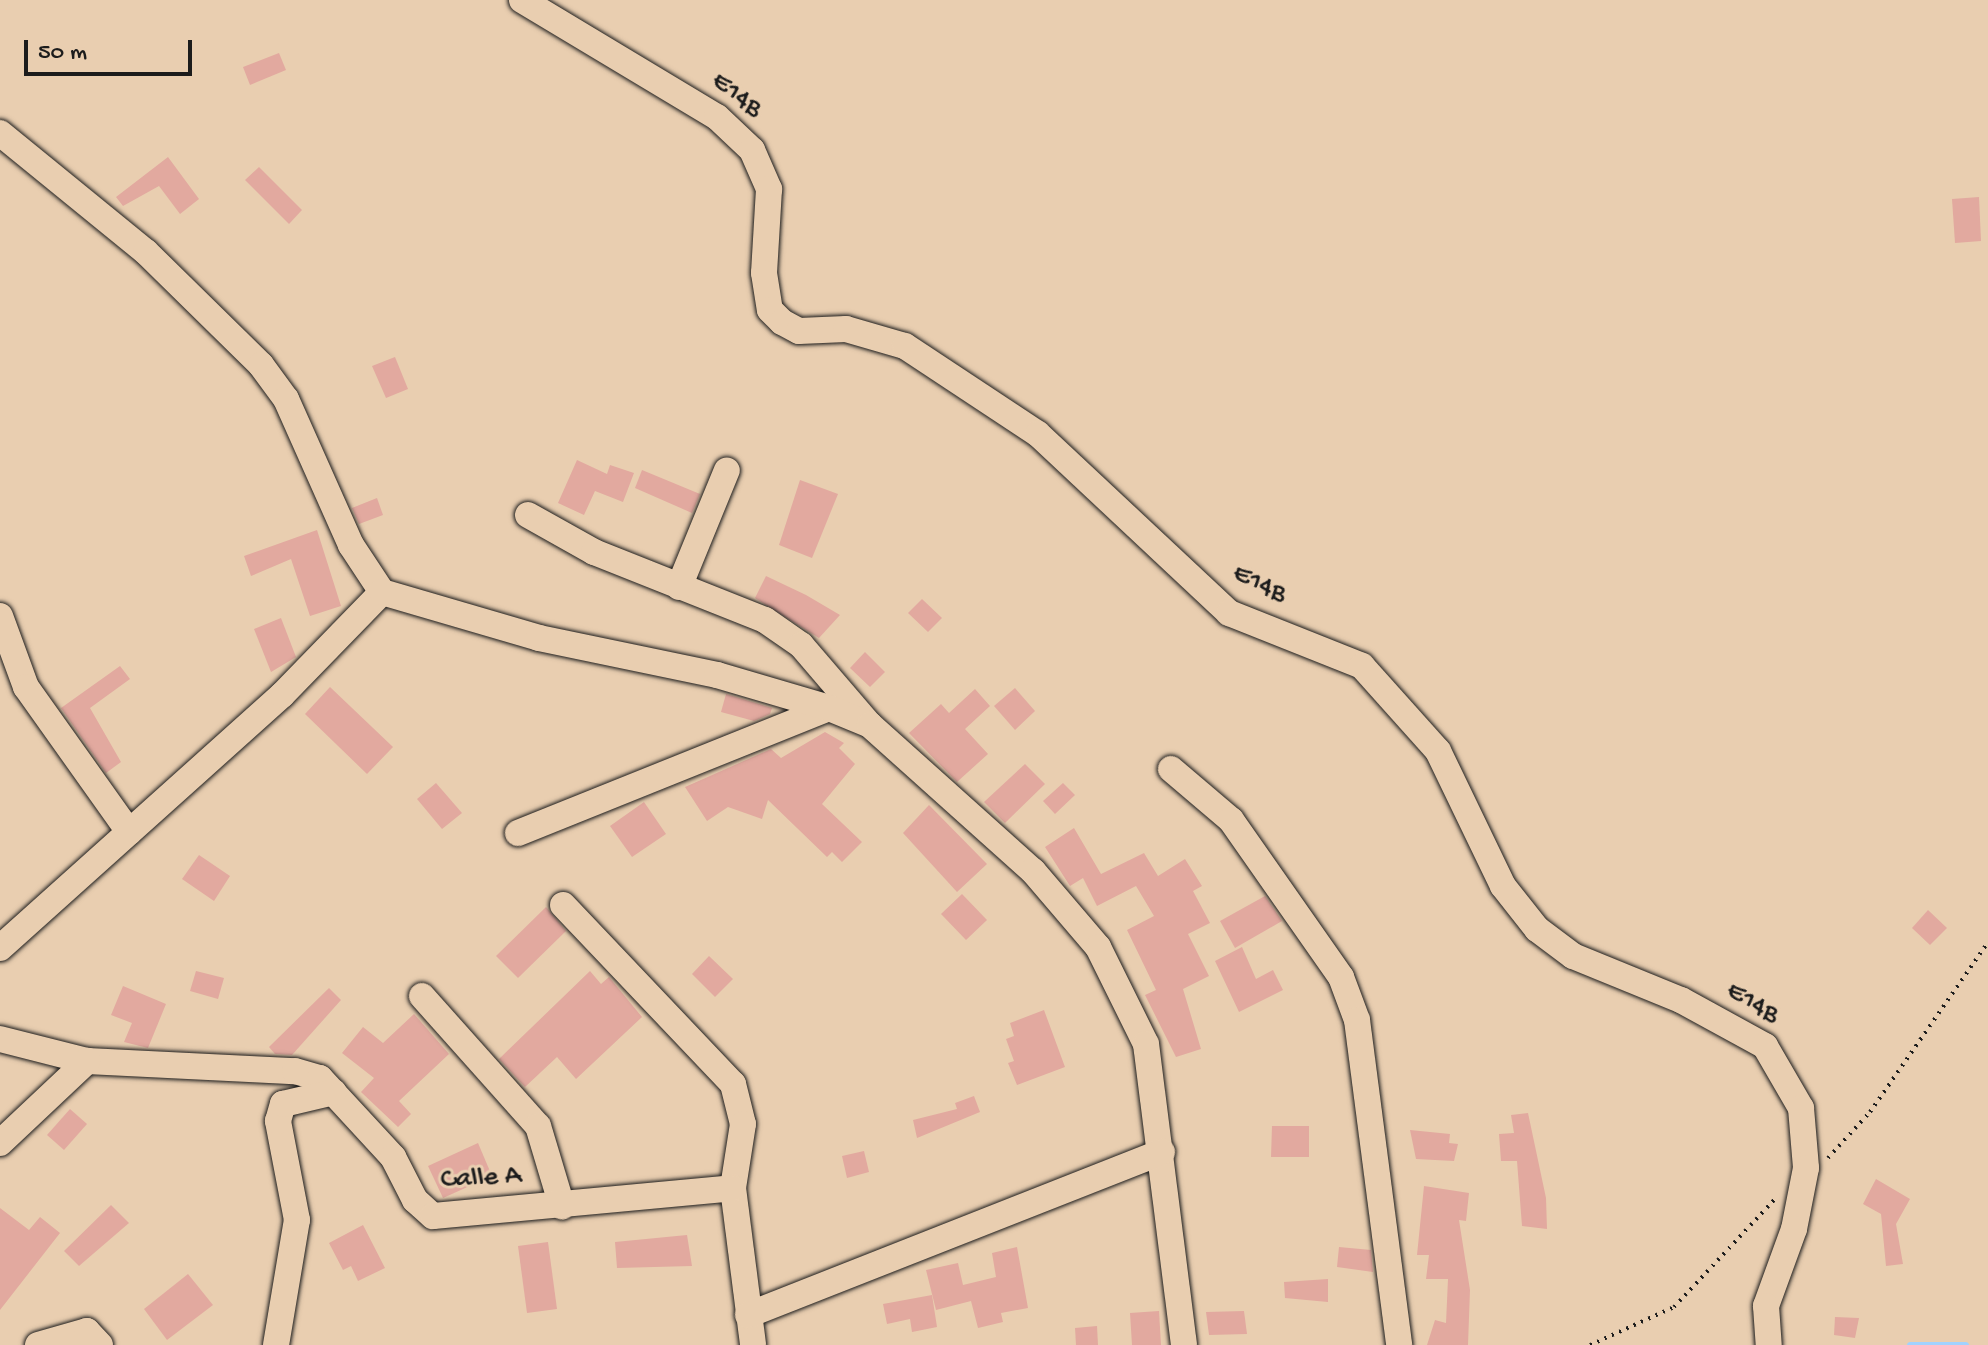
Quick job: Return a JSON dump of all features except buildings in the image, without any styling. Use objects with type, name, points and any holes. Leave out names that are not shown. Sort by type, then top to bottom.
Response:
[{"type":"street","name":"E14B","points":[[522,0],[705,109],[752,150],[769,189],[764,273],[770,310],[782,322],[799,331],[846,329],[905,346],[1038,434],[1229,613],[1362,666],[1438,751],[1503,886],[1537,929],[1573,956],[1681,1000],[1765,1046],[1801,1108],[1806,1175],[1762,1324],[1769,1345]]},
{"type":"street","points":[[0,133],[146,252],[261,365],[286,399],[351,545],[382,592],[539,638],[717,675],[829,708],[870,725]]},
{"type":"street","points":[[679,587],[727,470]]},
{"type":"street","points":[[528,515],[594,552],[765,620],[801,645],[870,725],[1033,871],[1098,947],[1146,1044],[1184,1345]]},
{"type":"street","points":[[0,948],[282,695],[382,592]]},
{"type":"street","points":[[0,616],[26,687],[129,832]]},
{"type":"street","points":[[518,833],[829,708]]},
{"type":"street","points":[[1171,769],[1231,820],[1341,977],[1357,1020],[1399,1345]]},
{"type":"street","points":[[563,905],[733,1084],[743,1124],[733,1188],[753,1345]]},
{"type":"street","points":[[422,996],[538,1126],[562,1206]]},
{"type":"street","name":"Calle A","points":[[0,1039],[87,1061],[295,1071],[320,1078],[393,1157],[424,1212],[444,1218],[733,1188]]},
{"type":"street","points":[[0,1143],[87,1061]]},
{"type":"street","points":[[276,1345],[297,1220],[278,1121],[283,1104],[334,1092]]},
{"type":"street","points":[[748,1315],[1162,1152]]},
{"type":"street","points":[[47,1342],[87,1331],[100,1345]]},
{"type":"path","points":[[1590,1345],[1674,1307],[1870,1112],[1988,942]]},
{"type":"waterway","points":[[1910,1345],[1965,1345]]}]
